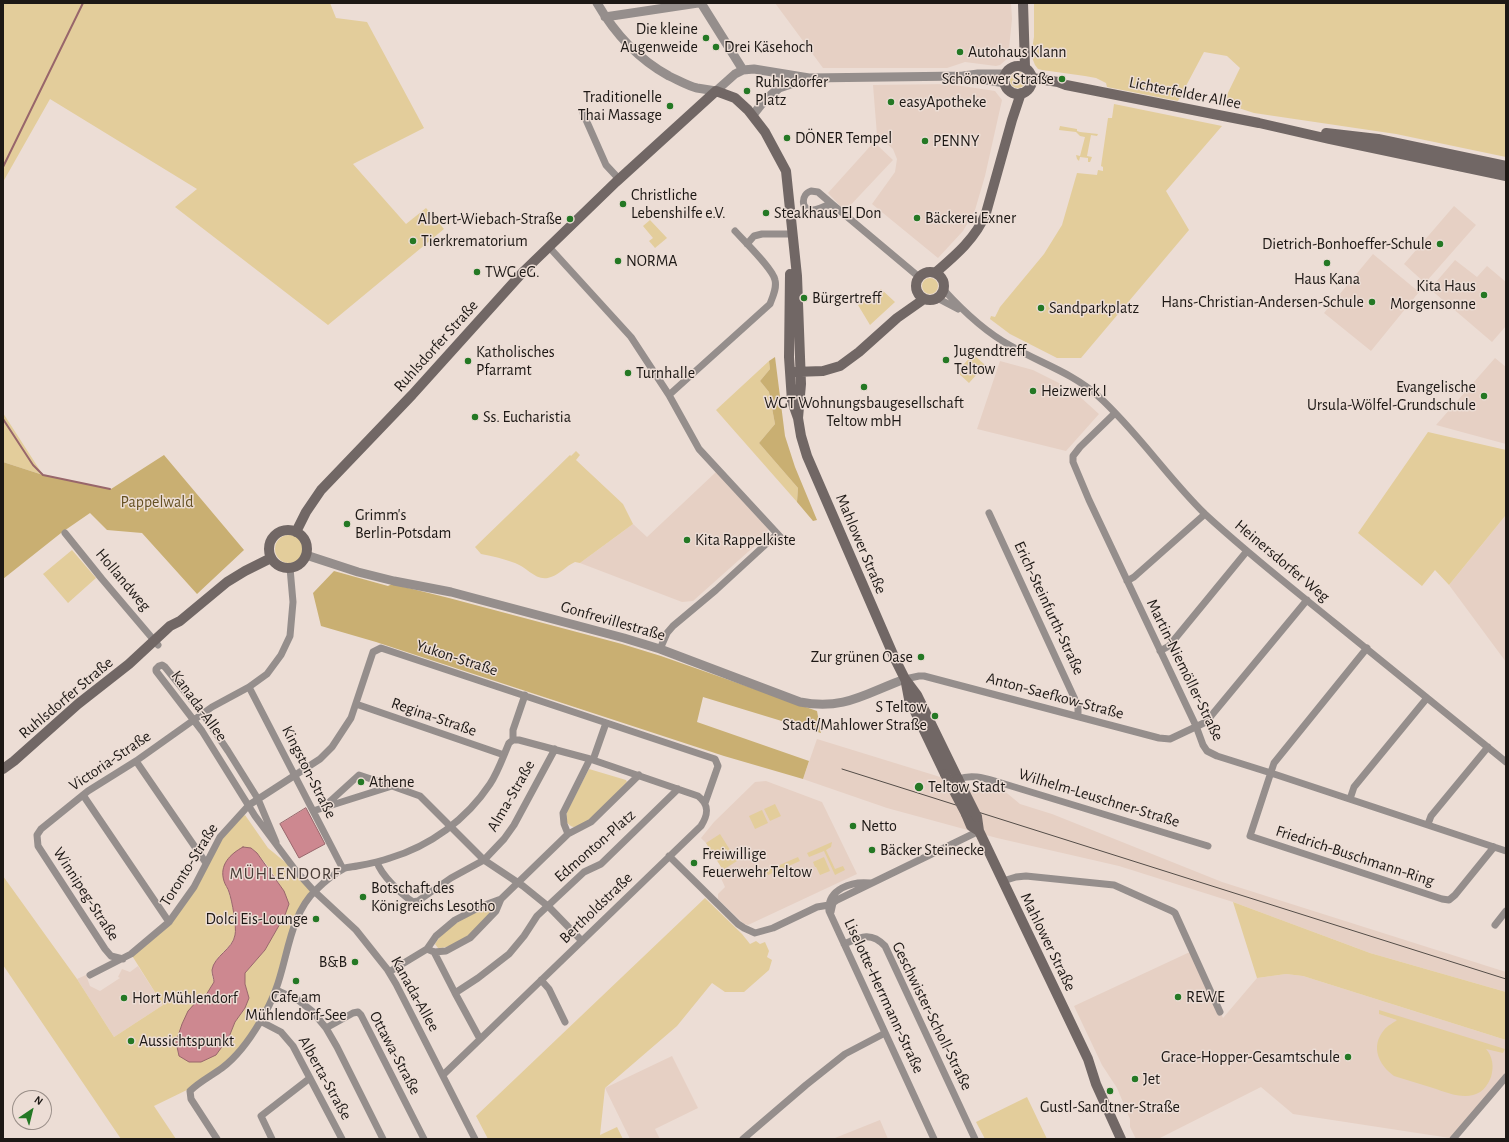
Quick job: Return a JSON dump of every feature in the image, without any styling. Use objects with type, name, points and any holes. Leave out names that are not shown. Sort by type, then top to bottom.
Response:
[{"type":"main road","points":[[1020,67],[1023,3]]},
{"type":"main road","points":[[939,285],[926,272],[919,278],[916,284],[921,295],[933,299],[939,285],[959,252],[982,224],[1021,93],[1027,90],[1032,81],[1028,70],[1020,67],[1007,71],[1007,83],[1012,120]]},
{"type":"main road","name":"Lichterfelder Allee","points":[[1032,81],[1058,88],[1066,85],[1298,131],[1329,139],[1506,176]]},
{"type":"main road","points":[[1007,83],[1021,93]]},
{"type":"main road","name":"Mahlower Straße","points":[[716,91],[735,98],[753,115],[765,132],[786,171],[791,234],[797,276],[795,372],[800,401],[798,418],[801,436],[807,456],[905,679],[917,695],[977,817],[979,831],[1092,1066],[1103,1084],[1129,1139]]},
{"type":"main road","name":"Ruhlsdorfer Straße","points":[[296,532],[306,512],[321,490],[404,403],[519,276],[619,179],[716,91]]},
{"type":"main road","name":"Lichterfelder Allee","points":[[1298,131],[1378,139],[1506,166]]},
{"type":"main road","points":[[795,372],[824,371],[840,366],[859,352],[921,295]]},
{"type":"main road","points":[[284,531],[296,532],[306,544],[306,555],[303,561],[297,566],[290,568],[279,566],[271,558],[270,545],[273,538],[284,531]]},
{"type":"main road","name":"Ruhlsdorfer Straße","points":[[3,769],[78,704],[156,643],[170,626],[180,621],[227,582],[271,558]]},
{"type":"main road","name":"Mahlower Straße","points":[[905,679],[909,699],[945,774],[971,826],[979,831]]},
{"type":"main road","name":"Mahlower Straße","points":[[1092,1066],[1096,1084],[1121,1139]]},
{"type":"street","points":[[597,3],[605,17],[622,39],[638,55],[658,70],[676,80],[696,88],[716,91],[735,74],[743,70],[754,69],[809,78],[963,76],[978,74],[1007,83]]},
{"type":"street","points":[[605,17],[700,3],[743,70]]},
{"type":"street","points":[[753,115],[760,105],[779,88],[809,78]]},
{"type":"street","points":[[584,113],[606,165],[619,179]]},
{"type":"street","points":[[832,204],[919,278]]},
{"type":"street","points":[[669,395],[770,304],[774,293],[775,279],[764,262],[735,231]]},
{"type":"street","points":[[747,244],[754,236],[758,235],[791,234]]},
{"type":"street","points":[[549,247],[631,337],[669,395],[699,449],[784,541]]},
{"type":"street","name":"Heinersdorfer Weg","points":[[939,285],[965,312],[1006,343],[1055,367],[1087,387],[1098,396],[1205,514],[1247,551],[1506,762]]},
{"type":"street","name":"Martin-Niemöller-Straße","points":[[1115,413],[1080,447],[1074,456],[1073,462],[1089,500],[1196,726],[1199,738],[1207,750],[1217,756],[1428,824],[1506,851]]},
{"type":"street","name":"Erich-Steinfurth-Straße","points":[[989,513],[1078,706],[1078,716]]},
{"type":"street","points":[[1127,581],[1134,577],[1205,514]]},
{"type":"street","name":"Hollandweg","points":[[65,533],[156,643]]},
{"type":"street","points":[[660,649],[667,633],[673,626],[716,590],[777,534]]},
{"type":"street","points":[[1160,651],[1169,646],[1247,551]]},
{"type":"street","name":"Gonfrevillestraße","points":[[306,555],[358,572],[394,581],[451,592],[624,638],[660,649],[800,702],[817,705],[833,705],[848,702],[905,679]]},
{"type":"street","name":"Victoria-Straße","points":[[37,835],[41,829],[84,795],[136,761],[212,707],[259,681],[276,664],[290,636],[293,602],[290,568]]},
{"type":"street","name":"Anton-Saefkow-Straße","points":[[905,679],[924,676],[1164,740],[1175,737],[1206,722],[1307,600]]},
{"type":"street","name":"Yukon-Straße","points":[[381,648],[715,759],[718,766],[705,803]]},
{"type":"street","name":"Toronto-Straße","points":[[90,975],[123,959],[150,940],[169,922],[194,887],[220,838],[249,805],[320,759],[332,747],[351,718],[372,652],[381,648]]},
{"type":"street","points":[[1271,773],[1274,763],[1366,648]]},
{"type":"street","name":"Kanada-Allee","points":[[276,842],[258,799],[228,751],[203,714],[165,667],[162,665],[159,666],[156,669],[158,673],[194,720],[255,816],[276,842],[296,871],[314,891],[356,930],[389,972],[475,1139]]},
{"type":"street","name":"Kingston-Straße","points":[[249,687],[343,869]]},
{"type":"street","points":[[524,695],[513,730],[513,740],[519,740],[555,749],[639,775],[698,796],[705,803]]},
{"type":"street","points":[[1350,799],[1354,787],[1427,698]]},
{"type":"street","name":"Regina-Straße","points":[[356,704],[504,755]]},
{"type":"street","name":"Edmonton-Platz","points":[[568,834],[564,824],[563,813],[592,760],[606,723]]},
{"type":"street","name":"Alma-Straße","points":[[217,1139],[191,1100],[190,1091],[195,1086],[223,1068],[245,1046],[260,1022],[276,990],[290,944],[293,925],[302,908],[314,891],[343,869],[401,855],[424,845],[450,827],[468,811],[490,784],[509,743],[513,740]]},
{"type":"street","points":[[1428,824],[1432,816],[1488,747]]},
{"type":"street","name":"Alma-Straße","points":[[377,862],[379,869],[407,898],[413,902],[418,901],[451,878],[484,860],[504,839],[514,825],[555,749]]},
{"type":"street","points":[[136,761],[206,863]]},
{"type":"street","name":"Friedrich-Buschmann-Ring","points":[[1271,773],[1250,836],[1449,900],[1455,895],[1494,847]]},
{"type":"street","points":[[324,807],[359,775],[420,796],[484,860],[523,886],[548,907],[582,941]]},
{"type":"street","name":"Edmonton-Platz","points":[[501,899],[568,834],[591,822],[639,775]]},
{"type":"street","name":"Wilhelm-Leuschner-Straße","points":[[958,779],[966,776],[975,776],[998,782],[1208,846]]},
{"type":"street","points":[[313,810],[392,786]]},
{"type":"street","name":"Edmonton-Platz","points":[[455,993],[478,978],[509,954],[524,936],[537,916],[584,872],[601,864],[678,789]]},
{"type":"street","points":[[84,795],[169,922]]},
{"type":"street","name":"Bertholdstraße","points":[[443,1075],[701,826],[707,816],[705,803]]},
{"type":"street","name":"Liselotte-Herrmann-Straße","points":[[934,1139],[831,915],[831,908],[833,903],[870,883],[979,831]]},
{"type":"street","name":"Winnipeg-Straße","points":[[37,835],[38,846],[105,949],[111,956],[123,959]]},
{"type":"street","points":[[669,856],[738,924],[755,933],[773,928],[817,907],[829,905]]},
{"type":"street","points":[[1003,881],[1026,876],[1114,885],[1172,911],[1175,913],[1220,1012]]},
{"type":"street","points":[[831,915],[829,905],[831,898],[837,891],[856,883],[870,883]]},
{"type":"street","points":[[427,949],[434,952],[446,950],[470,938],[489,920],[496,911],[501,899]]},
{"type":"street","points":[[389,972],[427,949],[436,936],[455,920],[482,906],[501,899]]},
{"type":"street","points":[[1495,925],[1506,911]]},
{"type":"street","name":"Geschwister-Scholl-Straße","points":[[844,944],[858,938],[871,936],[879,939],[885,946],[975,1139]]},
{"type":"street","points":[[434,952],[480,1039]]},
{"type":"street","points":[[542,980],[549,989],[565,1022]]},
{"type":"street","points":[[276,990],[298,1000],[312,1011],[326,1028],[383,1139]]},
{"type":"street","name":"Ottawa-Straße","points":[[326,1028],[353,1013],[358,1012],[361,1015],[424,1139]]},
{"type":"street","name":"Alberta-Straße","points":[[260,1022],[281,1032],[293,1046],[342,1139]]},
{"type":"street","points":[[743,1139],[845,1054],[885,1033]]},
{"type":"street","points":[[1453,1139],[1506,1077]]},
{"type":"street","points":[[272,1139],[261,1116],[310,1078]]},
{"type":"shaded area","points":[[3,3],[330,3],[336,18],[367,22],[424,128],[353,164],[406,224],[426,208],[444,229],[328,325],[175,207],[197,189],[50,99],[3,182]]},
{"type":"shaded area","points":[[775,3],[1011,3],[1012,19],[1008,58],[1000,65],[996,66],[965,62],[947,68],[823,68]]},
{"type":"shaded area","points":[[1034,3],[1506,3],[1506,157],[1396,134],[1254,113],[1223,103],[1240,68],[1227,56],[1204,52],[1178,101],[1107,87],[1106,83],[1096,78],[1038,69],[1031,55],[1034,37]]},
{"type":"shaded area","points":[[1015,72],[1021,72],[1026,77],[1024,86],[1021,88],[1015,88],[1010,83],[1010,77]]},
{"type":"shaded area","points":[[949,84],[995,91],[1002,100],[985,176],[975,210],[963,231],[938,258],[872,204],[895,172],[897,159],[893,149],[877,135],[873,85]]},
{"type":"shaded area","points":[[1114,104],[1222,126],[1166,191],[1189,230],[1081,358],[1057,358],[1010,334],[990,319],[991,316],[995,317],[1000,307],[1044,254],[1062,225],[1077,173],[1097,175],[1098,170],[1103,171],[1103,167],[1101,166],[1108,118],[1112,118]]},
{"type":"shaded area","points":[[1060,126],[1077,129],[1077,131],[1080,132],[1098,134],[1097,136],[1091,135],[1087,156],[1092,157],[1090,162],[1088,162],[1088,158],[1080,157],[1079,161],[1076,155],[1080,156],[1085,137],[1080,136],[1076,132],[1059,130]]},
{"type":"shaded area","points":[[874,142],[893,160],[845,211],[828,193]]},
{"type":"shaded area","name":"Dietrich-Bonhoeffer-Schule","points":[[1454,206],[1476,225],[1425,283],[1404,264]]},
{"type":"shaded area","points":[[650,220],[667,238],[655,248],[649,241],[653,238],[643,226]]},
{"type":"shaded area","name":"Hans-Christian-Andersen-Schule","points":[[1373,254],[1419,292],[1371,351],[1324,313]]},
{"type":"shaded area","name":"Kita Haus Morgensonne","points":[[1455,260],[1477,277],[1487,266],[1506,282],[1506,326],[1492,342],[1430,289]]},
{"type":"shaded area","points":[[927,278],[933,278],[938,283],[936,292],[933,294],[927,294],[922,289],[922,283]]},
{"type":"shaded area","points":[[881,289],[895,302],[870,325],[858,305]]},
{"type":"shaded area","points":[[973,354],[985,365],[969,383],[957,372]]},
{"type":"shaded area","name":"Evangelische Ursula-Wölfel-Grundschule","points":[[1495,358],[1506,367],[1506,444],[1436,425]]},
{"type":"shaded area","points":[[769,361],[770,369],[760,381],[769,392],[775,424],[759,443],[798,488],[797,502],[716,410]]},
{"type":"shaded area","points":[[1000,361],[1033,370],[1057,382],[1078,395],[1099,414],[1066,451],[977,429]]},
{"type":"shaded area","points":[[3,413],[43,475],[3,462]]},
{"type":"shaded area","points":[[1428,432],[1506,450],[1506,515],[1449,585],[1435,570],[1422,586],[1358,533]]},
{"type":"shaded area","points":[[576,451],[580,455],[576,460],[623,504],[633,524],[580,563],[575,562],[554,576],[546,578],[541,578],[515,563],[481,554],[475,547],[570,455],[571,456]]},
{"type":"shaded area","name":"Kita Rappelkiste","points":[[716,472],[768,529],[767,535],[693,601],[682,602],[580,563],[633,524],[647,537]]},
{"type":"shaded area","points":[[1506,515],[1506,662],[1449,585]]},
{"type":"shaded area","points":[[289,535],[299,539],[303,549],[299,559],[289,563],[279,559],[275,549],[279,539]]},
{"type":"shaded area","points":[[72,550],[96,578],[68,603],[43,574]]},
{"type":"shaded area","points":[[817,739],[937,776],[977,791],[985,787],[1002,789],[1020,804],[1052,814],[1222,882],[1506,972],[1506,992],[1370,953],[1233,902],[1119,866],[997,838],[887,808],[803,779]]},
{"type":"shaded area","points":[[589,769],[626,780],[627,782],[587,821],[573,827],[566,822],[567,811]]},
{"type":"shaded area","points":[[766,781],[822,802],[857,874],[748,925],[744,924],[718,899],[718,894],[725,887],[720,876],[725,873],[706,843],[701,838],[714,822],[755,782]]},
{"type":"shaded area","points":[[775,804],[781,816],[770,821],[764,809]]},
{"type":"shaded area","points":[[306,808],[325,844],[299,858],[280,824]]},
{"type":"shaded area","points":[[762,810],[768,823],[755,829],[749,816]]},
{"type":"shaded area","points":[[245,815],[268,848],[296,871],[314,891],[303,908],[276,990],[245,1046],[195,1086],[154,1106],[176,1139],[121,1139],[3,965],[3,876],[77,979],[114,1037],[163,1005],[131,954],[169,922],[232,823]],"holes":[[[251,848],[278,881],[286,896],[289,904],[285,915],[265,950],[245,973],[245,984],[249,998],[245,1008],[235,1022],[229,1037],[179,1056],[176,1042],[182,1024],[197,1001],[206,995],[214,982],[212,976],[213,965],[234,939],[235,922],[229,892],[224,880]]]},
{"type":"shaded area","points":[[720,834],[737,861],[723,870],[706,843]]},
{"type":"shaded area","points":[[832,842],[831,847],[826,850],[835,869],[843,866],[845,870],[835,875],[824,851],[809,857],[807,853]]},
{"type":"shaded area","points":[[243,847],[251,848],[257,853],[284,891],[289,904],[285,915],[265,950],[245,973],[245,984],[249,998],[245,1008],[235,1022],[229,1037],[216,1055],[201,1062],[189,1062],[179,1056],[176,1042],[188,1011],[197,1001],[206,995],[214,982],[212,970],[213,965],[234,940],[234,914],[229,891],[224,881],[223,870],[224,865],[230,857]]},
{"type":"shaded area","points":[[798,857],[800,861],[768,875],[766,871]]},
{"type":"shaded area","points":[[824,857],[830,871],[820,875],[813,862]]},
{"type":"shaded area","points":[[705,898],[742,934],[750,944],[756,941],[760,944],[765,942],[769,951],[767,957],[772,960],[769,970],[744,992],[725,992],[712,983],[677,1026],[605,1088],[600,1135],[617,1127],[623,1139],[488,1139],[476,1116]]},
{"type":"shaded area","points":[[1233,902],[1370,953],[1506,992],[1506,1040],[1303,976],[1286,974],[1257,978]]},
{"type":"shaded area","points":[[492,904],[495,908],[470,934],[454,944],[438,948],[435,944],[453,925]]},
{"type":"shaded area","name":"Grace-Hopper-Gesamtschule","points":[[1192,951],[1223,1018],[1257,978],[1286,974],[1303,976],[1506,1040],[1506,1073],[1450,1138],[1293,1114],[1261,1087],[1158,1139],[1136,1139],[1130,1127],[1130,1119],[1117,1088],[1102,1065],[1074,1006]]},
{"type":"shaded area","name":"Hort Mühlendorf","points":[[138,966],[163,1005],[114,1037],[77,979],[86,975],[90,986],[100,991],[120,978],[118,977],[122,969],[130,972]]},
{"type":"shaded area","points":[[1379,1010],[1505,1049],[1503,1053],[1486,1049],[1492,1062],[1491,1077],[1486,1086],[1480,1092],[1473,1095],[1457,1095],[1394,1076],[1384,1067],[1378,1055],[1377,1049],[1380,1036],[1384,1030],[1397,1020],[1379,1014]]},
{"type":"shaded area","points":[[672,1056],[698,1108],[655,1129],[660,1139],[630,1139],[605,1088]]},
{"type":"shaded area","points":[[1027,1097],[1047,1139],[985,1139],[976,1122]]},
{"type":"shaded area","points":[[880,1120],[888,1139],[834,1139],[835,1138]]},
{"type":"green space","points":[[775,357],[785,436],[795,467],[817,520],[813,521],[797,502],[798,488],[759,443],[775,424],[769,392],[760,381],[770,369],[769,361]]},
{"type":"green space","name":"Pappelwald","points":[[164,455],[244,550],[197,594],[142,533],[107,530],[90,513],[61,533],[3,579],[3,462],[43,475],[111,489]]},
{"type":"green space","points":[[334,571],[388,586],[392,584],[449,598],[622,644],[661,656],[817,711],[821,733],[703,697],[697,722],[809,761],[803,779],[724,756],[376,642],[321,626],[313,593]]},
{"type":"waterway","points":[[3,167],[83,3]]},
{"type":"waterway","points":[[3,419],[33,465],[43,475],[110,489]]},
{"type":"tram line","points":[[842,769],[1506,979]]},
{"type":"place","name":"Die kleine Augenweide","points":[[706,38]]},
{"type":"place","name":"Drei Käsehoch","points":[[716,47]]},
{"type":"place","name":"Autohaus Klann","points":[[960,52]]},
{"type":"place","name":"Schönower Straße","points":[[1062,79]]},
{"type":"place","name":"Ruhlsdorfer Platz","points":[[747,91]]},
{"type":"place","name":"easyApotheke","points":[[891,102]]},
{"type":"place","name":"Traditionelle Thai Massage","points":[[670,106]]},
{"type":"place","name":"DÖNER Tempel","points":[[787,138]]},
{"type":"place","name":"PENNY","points":[[925,141]]},
{"type":"place","name":"Christliche Lebenshilfe e.V.","points":[[623,204]]},
{"type":"place","name":"Steakhaus El Don","points":[[766,213]]},
{"type":"place","name":"Bäckerei Exner","points":[[917,218]]},
{"type":"place","name":"Albert-Wiebach-Straße","points":[[570,219]]},
{"type":"place","name":"Tierkrematorium","points":[[413,241]]},
{"type":"place","name":"Dietrich-Bonhoeffer-Schule","points":[[1440,244]]},
{"type":"place","name":"NORMA","points":[[618,261]]},
{"type":"place","name":"Haus Kana","points":[[1327,263]]},
{"type":"place","name":"TWG eG.","points":[[477,272]]},
{"type":"place","name":"Kita Haus Morgensonne","points":[[1484,295]]},
{"type":"place","name":"Bürgertreff","points":[[804,298]]},
{"type":"place","name":"Hans-Christian-Andersen-Schule","points":[[1372,302]]},
{"type":"place","name":"Sandparkplatz","points":[[1041,308]]},
{"type":"place","name":"Jugendtreff Teltow","points":[[946,360]]},
{"type":"place","name":"Katholisches Pfarramt","points":[[468,361]]},
{"type":"place","name":"Turnhalle","points":[[628,373]]},
{"type":"place","name":"WGT Wohnungsbaugesellschaft Teltow mbH","points":[[864,387]]},
{"type":"place","name":"Heizwerk I","points":[[1033,391]]},
{"type":"place","name":"Evangelische Ursula-Wölfel-Grundschule","points":[[1484,396]]},
{"type":"place","name":"Ss. Eucharistia","points":[[475,417]]},
{"type":"place","name":"Grimm's Berlin-Potsdam","points":[[347,524]]},
{"type":"place","name":"Kita Rappelkiste","points":[[687,540]]},
{"type":"place","name":"Zur grünen Oase","points":[[921,657]]},
{"type":"place","name":"S Teltow Stadt/Mahlower Straße","points":[[935,716]]},
{"type":"place","name":"Athene","points":[[361,782]]},
{"type":"place","name":"Teltow Stadt","points":[[919,787]]},
{"type":"place","name":"Netto","points":[[853,826]]},
{"type":"place","name":"Bäcker Steinecke","points":[[872,850]]},
{"type":"place","name":"Freiwillige Feuerwehr Teltow","points":[[694,863]]},
{"type":"place","name":"Botschaft des Königreichs Lesotho","points":[[363,897]]},
{"type":"place","name":"Dolci Eis-Lounge","points":[[316,919]]},
{"type":"place","name":"B&B","points":[[355,962]]},
{"type":"place","name":"Cafe am Mühlendorf-See","points":[[296,981]]},
{"type":"place","name":"REWE","points":[[1178,997]]},
{"type":"place","name":"Hort Mühlendorf","points":[[124,998]]},
{"type":"place","name":"Aussichtspunkt","points":[[131,1041]]},
{"type":"place","name":"Grace-Hopper-Gesamtschule","points":[[1348,1057]]},
{"type":"place","name":"Jet","points":[[1135,1079]]},
{"type":"place","name":"Gustl-Sandtner-Straße","points":[[1110,1091]]},
{"type":"district","name":"MÜHLENDORF","points":[[285,874]]}]
